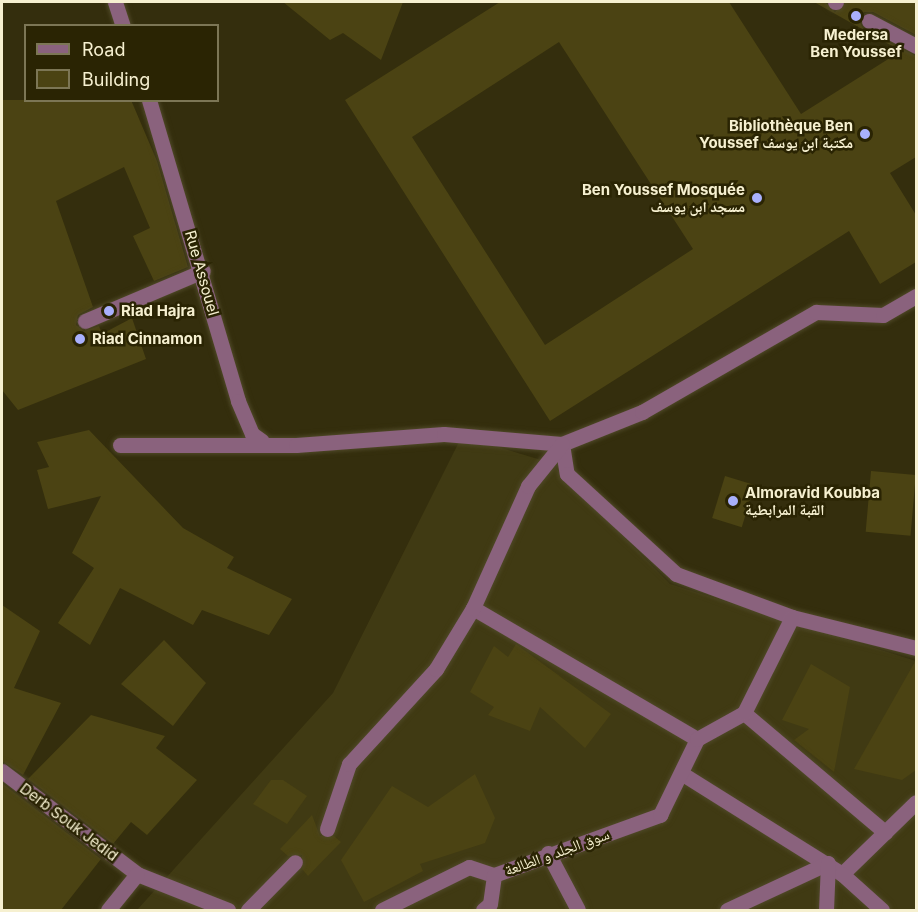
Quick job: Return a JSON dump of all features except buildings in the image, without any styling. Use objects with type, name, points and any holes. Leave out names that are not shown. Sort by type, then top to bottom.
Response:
[{"type":"street","points":[[115,2],[122,24]]},
{"type":"street","points":[[869,21],[916,46]]},
{"type":"street","name":"Rue Assouel","points":[[150,102],[203,271],[242,412],[262,441]]},
{"type":"street","points":[[85,321],[203,271]]},
{"type":"street","points":[[120,445],[262,441],[296,445],[444,434],[562,444],[642,412],[816,312],[883,315],[916,296]]},
{"type":"street","points":[[327,829],[348,764],[436,669],[473,608],[528,486],[562,444]]},
{"type":"street","points":[[562,444],[567,474],[676,574],[792,617],[916,648]]},
{"type":"street","points":[[473,608],[697,739],[744,713],[792,617]]},
{"type":"street","points":[[744,713],[885,832]]},
{"type":"street","name":"سوق الجلد و الطالعة","points":[[382,910],[469,867],[494,875],[548,853],[660,815],[697,739]]},
{"type":"street","name":"Derb Souk Jedid","points":[[2,771],[137,874],[228,910]]},
{"type":"street","points":[[681,773],[828,863],[882,910]]},
{"type":"street","points":[[842,874],[916,802]]},
{"type":"street","points":[[548,853],[578,910]]},
{"type":"street","points":[[248,910],[295,862]]},
{"type":"street","points":[[727,910],[828,863]]},
{"type":"street","points":[[826,910],[828,863]]},
{"type":"street","points":[[108,910],[137,874]]},
{"type":"street","points":[[483,910],[490,904],[494,875]]},
{"type":"shaded area","points":[[462,436],[551,463],[670,584],[916,661],[916,910],[137,910],[333,693]]},
{"type":"place","name":"Medersa Ben Youssef","points":[[856,16]]},
{"type":"place","name":"Bibliothèque Ben Youssef مكتبة ابن يوسف","points":[[865,134]]},
{"type":"place","name":"Ben Youssef Mosquée مسجد ابن يوسف","points":[[757,198]]},
{"type":"place","name":"Riad Hajra","points":[[109,311]]},
{"type":"place","name":"Riad Cinnamon","points":[[80,339]]},
{"type":"place","name":"Almoravid Koubba القبة المرابطية","points":[[733,501]]}]
